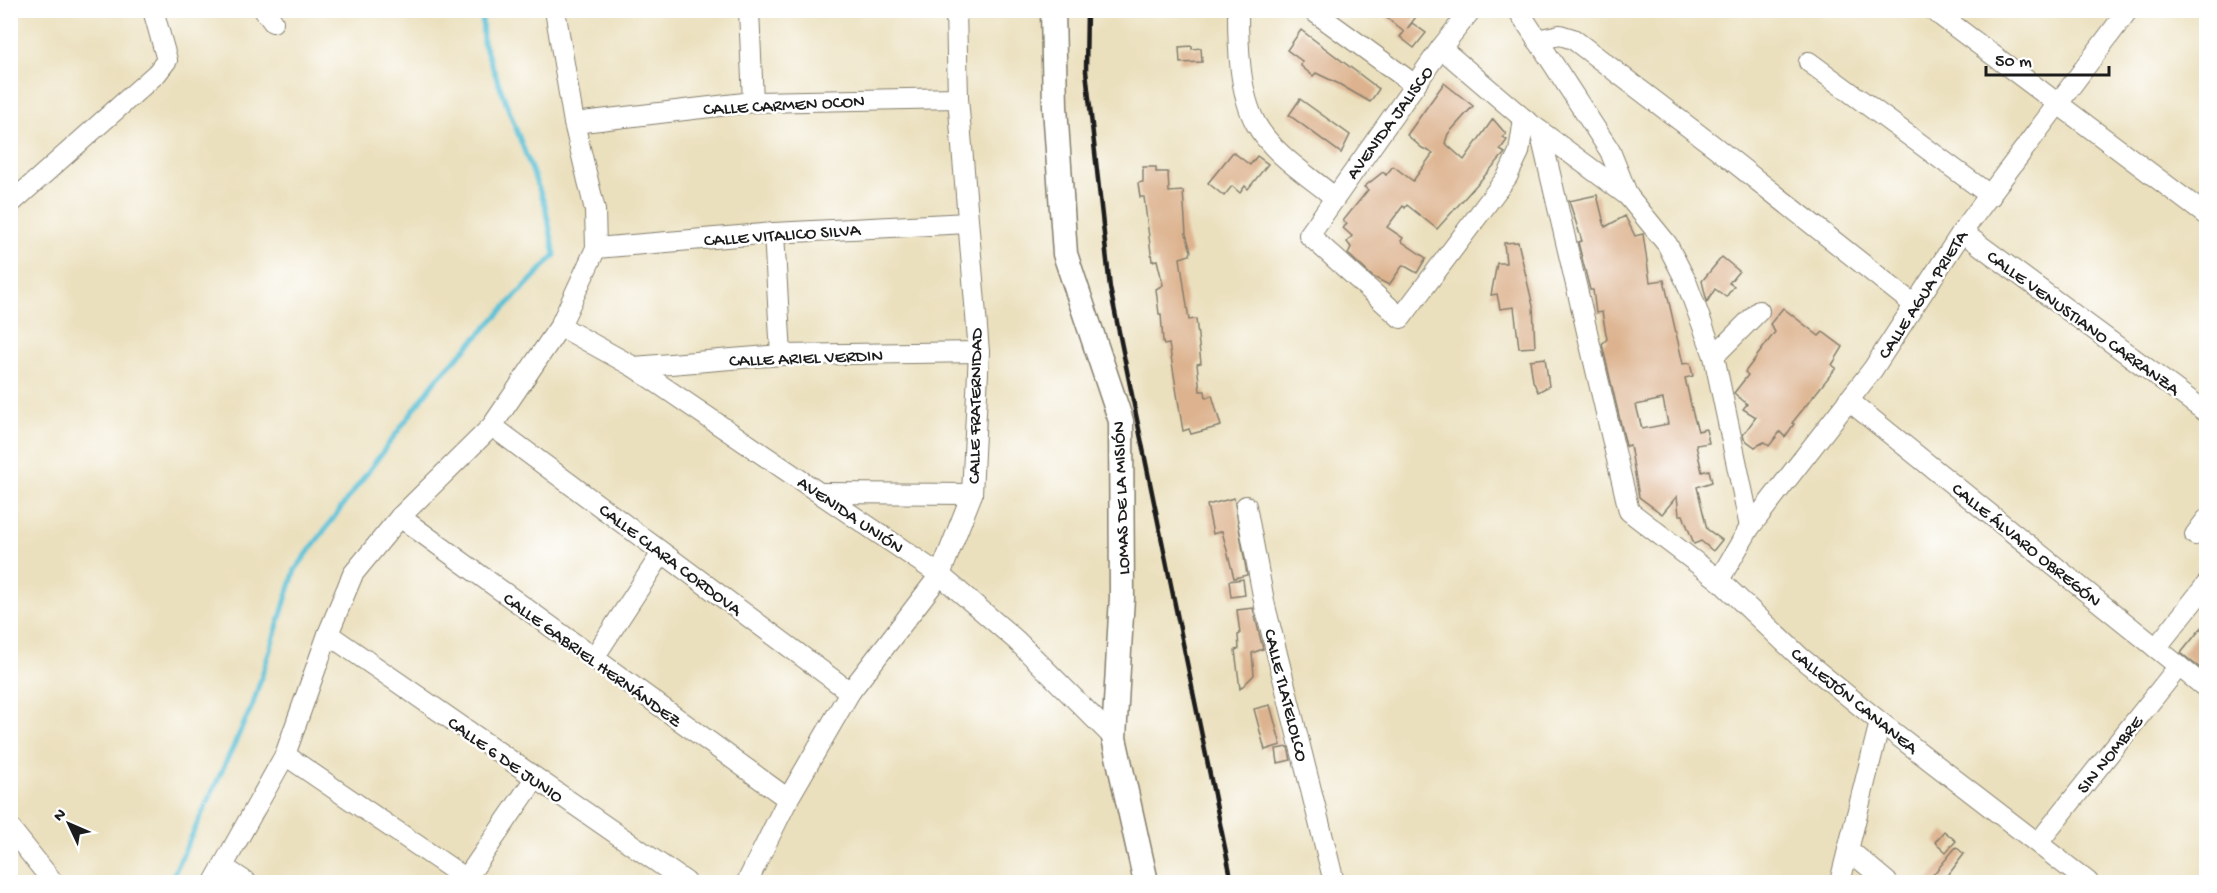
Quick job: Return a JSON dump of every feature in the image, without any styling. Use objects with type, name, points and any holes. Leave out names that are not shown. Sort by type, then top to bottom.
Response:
[{"type":"street","points":[[10,204],[162,67],[166,60],[165,50],[153,10]]},
{"type":"street","points":[[246,882],[219,875],[285,755],[328,634],[353,574],[400,518],[492,426],[560,326],[596,248],[595,210],[574,123],[555,10]]},
{"type":"street","points":[[749,10],[753,102]]},
{"type":"street","name":"CALLE FRATERNIDAD","points":[[747,882],[788,799],[850,692],[940,575],[972,494],[979,352],[958,98],[956,10]]},
{"type":"street","name":"LOMAS DE LA MISIÓN","points":[[1053,10],[1055,107],[1065,254],[1121,421],[1122,597],[1113,738],[1146,882]]},
{"type":"street","points":[[1238,10],[1246,94],[1256,124],[1274,146],[1334,197]]},
{"type":"street","points":[[1312,10],[1415,85]]},
{"type":"street","name":"AVENIDA JALISCO","points":[[1472,10],[1441,48],[1309,235],[1401,318],[1507,177],[1520,152],[1524,119]]},
{"type":"street","points":[[1518,10],[1610,152],[1628,196]]},
{"type":"street","points":[[1933,10],[2206,215]]},
{"type":"street","name":"CALLE AGUA PRIETA","points":[[1719,580],[1750,527],[1873,369],[1913,304],[1962,232],[2128,10]]},
{"type":"street","points":[[1537,40],[1560,35],[1573,39],[1715,147],[1913,304]]},
{"type":"street","points":[[1441,48],[1524,119],[1628,196],[1667,244],[1686,281],[1714,356],[1750,527]]},
{"type":"street","points":[[1809,62],[1991,196]]},
{"type":"street","name":"CALLE CARMEN OCON","points":[[574,123],[753,102],[958,98]]},
{"type":"street","name":"CALLEJÓN CANANEA","points":[[1540,130],[1629,511],[1719,580],[1800,657],[1880,722],[2088,882]]},
{"type":"street","name":"CALLE VITALICO SILVA","points":[[596,248],[774,233],[968,223]]},
{"type":"street","name":"CALLE VENUSTIANO CARRANZA","points":[[1962,232],[2206,412]]},
{"type":"street","points":[[774,233],[781,355]]},
{"type":"street","points":[[1714,356],[1759,311]]},
{"type":"street","name":"AVENIDA UNIÓN","points":[[560,326],[634,367],[940,575],[1016,640],[1113,738]]},
{"type":"street","name":"CALLE ARIEL VERDIN","points":[[634,367],[781,355],[979,352]]},
{"type":"street","name":"CALLE ÁLVARO OBREGÓN","points":[[1848,400],[2206,688]]},
{"type":"street","name":"CALLE CLARA CORDOVA","points":[[492,426],[850,692]]},
{"type":"street","points":[[822,493],[972,494]]},
{"type":"street","name":"CALLE TLATELOLCO","points":[[1245,506],[1265,606],[1334,882]]},
{"type":"street","name":"CALLE GABRIEL HERNÁNDEZ","points":[[400,518],[788,799]]},
{"type":"street","points":[[593,659],[662,553]]},
{"type":"street","points":[[2156,648],[2206,585]]},
{"type":"street","name":"CALLE 6 DE JUNIO","points":[[328,634],[534,780],[686,882]]},
{"type":"street","name":"SIN NOMBRE","points":[[2038,843],[2179,666]]},
{"type":"street","points":[[1840,882],[1850,851],[1880,722]]},
{"type":"street","points":[[285,755],[469,881],[534,780]]},
{"type":"street","points":[[10,828],[53,882]]},
{"type":"street","points":[[1850,851],[1887,882]]},
{"type":"building","points":[[1377,10],[1421,10],[1407,29],[1412,23],[1426,33],[1414,48],[1400,37],[1404,32]]},
{"type":"building","points":[[1301,30],[1379,89],[1370,102],[1316,73],[1313,76],[1301,66],[1302,61],[1287,50]]},
{"type":"building","points":[[1192,46],[1192,49],[1201,48],[1202,62],[1180,63],[1179,47]]},
{"type":"building","points":[[1444,83],[1473,106],[1448,134],[1445,143],[1464,160],[1493,119],[1506,134],[1503,137],[1507,140],[1500,150],[1505,153],[1437,229],[1407,205],[1405,208],[1403,206],[1387,227],[1403,238],[1401,241],[1426,258],[1417,273],[1403,265],[1389,285],[1373,277],[1348,254],[1351,247],[1347,242],[1352,236],[1343,228],[1347,224],[1343,221],[1368,190],[1364,187],[1383,172],[1386,175],[1393,166],[1413,181],[1433,153],[1422,148],[1407,135]]},
{"type":"building","points":[[1300,99],[1350,135],[1341,153],[1289,115]]},
{"type":"building","points":[[1233,152],[1250,165],[1257,156],[1268,164],[1248,189],[1245,186],[1240,193],[1232,186],[1224,196],[1208,183]]},
{"type":"building","points":[[1143,167],[1156,167],[1156,172],[1168,172],[1169,192],[1183,191],[1186,234],[1191,251],[1190,255],[1180,258],[1189,320],[1196,319],[1201,363],[1197,364],[1200,391],[1205,391],[1206,398],[1212,395],[1221,426],[1191,434],[1189,429],[1183,431],[1169,344],[1164,345],[1163,342],[1156,289],[1163,285],[1157,260],[1152,261],[1144,197],[1140,197],[1138,183],[1143,182]]},
{"type":"building","points":[[1597,195],[1605,227],[1625,216],[1635,236],[1643,234],[1650,282],[1664,280],[1683,364],[1690,363],[1693,376],[1685,378],[1693,414],[1698,431],[1706,429],[1709,443],[1696,445],[1702,472],[1709,470],[1712,482],[1697,487],[1707,529],[1722,540],[1713,551],[1701,541],[1694,544],[1683,515],[1679,515],[1677,496],[1662,514],[1639,497],[1630,445],[1626,446],[1602,344],[1607,339],[1602,312],[1596,313],[1593,290],[1590,290],[1578,242],[1582,241],[1569,201]],"holes":[[[1663,399],[1668,424],[1642,429],[1636,405]]]},
{"type":"building","points":[[1518,242],[1533,306],[1535,347],[1519,348],[1514,307],[1500,309],[1497,294],[1491,295],[1497,263],[1506,263],[1504,243]]},
{"type":"building","points":[[1722,257],[1739,271],[1729,283],[1734,286],[1726,297],[1715,289],[1707,302],[1702,281]]},
{"type":"building","points":[[1783,308],[1819,336],[1823,332],[1843,347],[1832,365],[1836,368],[1792,423],[1794,424],[1785,437],[1780,432],[1769,446],[1764,442],[1755,447],[1744,439],[1743,435],[1756,417],[1743,409],[1747,404],[1734,393],[1748,375],[1745,372],[1775,332],[1770,324]]},
{"type":"building","points":[[1545,358],[1549,386],[1538,392],[1533,381],[1530,360]]},
{"type":"building","points":[[1234,498],[1247,575],[1234,578],[1222,531],[1213,534],[1207,505]]},
{"type":"building","points":[[1243,579],[1245,595],[1231,597],[1229,581]]},
{"type":"building","points":[[1253,608],[1263,649],[1252,653],[1254,675],[1240,689],[1235,650],[1239,649],[1238,635],[1240,634],[1237,610]]},
{"type":"building","points":[[2206,622],[2206,673],[2181,653]]},
{"type":"building","points":[[1270,705],[1281,745],[1265,750],[1254,709]]},
{"type":"building","points":[[1288,747],[1291,760],[1278,763],[1276,749]]},
{"type":"building","points":[[1944,831],[1956,841],[1946,852],[1935,842]]},
{"type":"building","points":[[1956,847],[1964,854],[1943,882],[1927,882]]},
{"type":"waterway","points":[[170,882],[253,704],[295,570],[436,380],[555,255],[545,205],[483,42],[482,10]]},
{"type":"railway","points":[[1087,10],[1086,71],[1110,288],[1232,882]]}]
